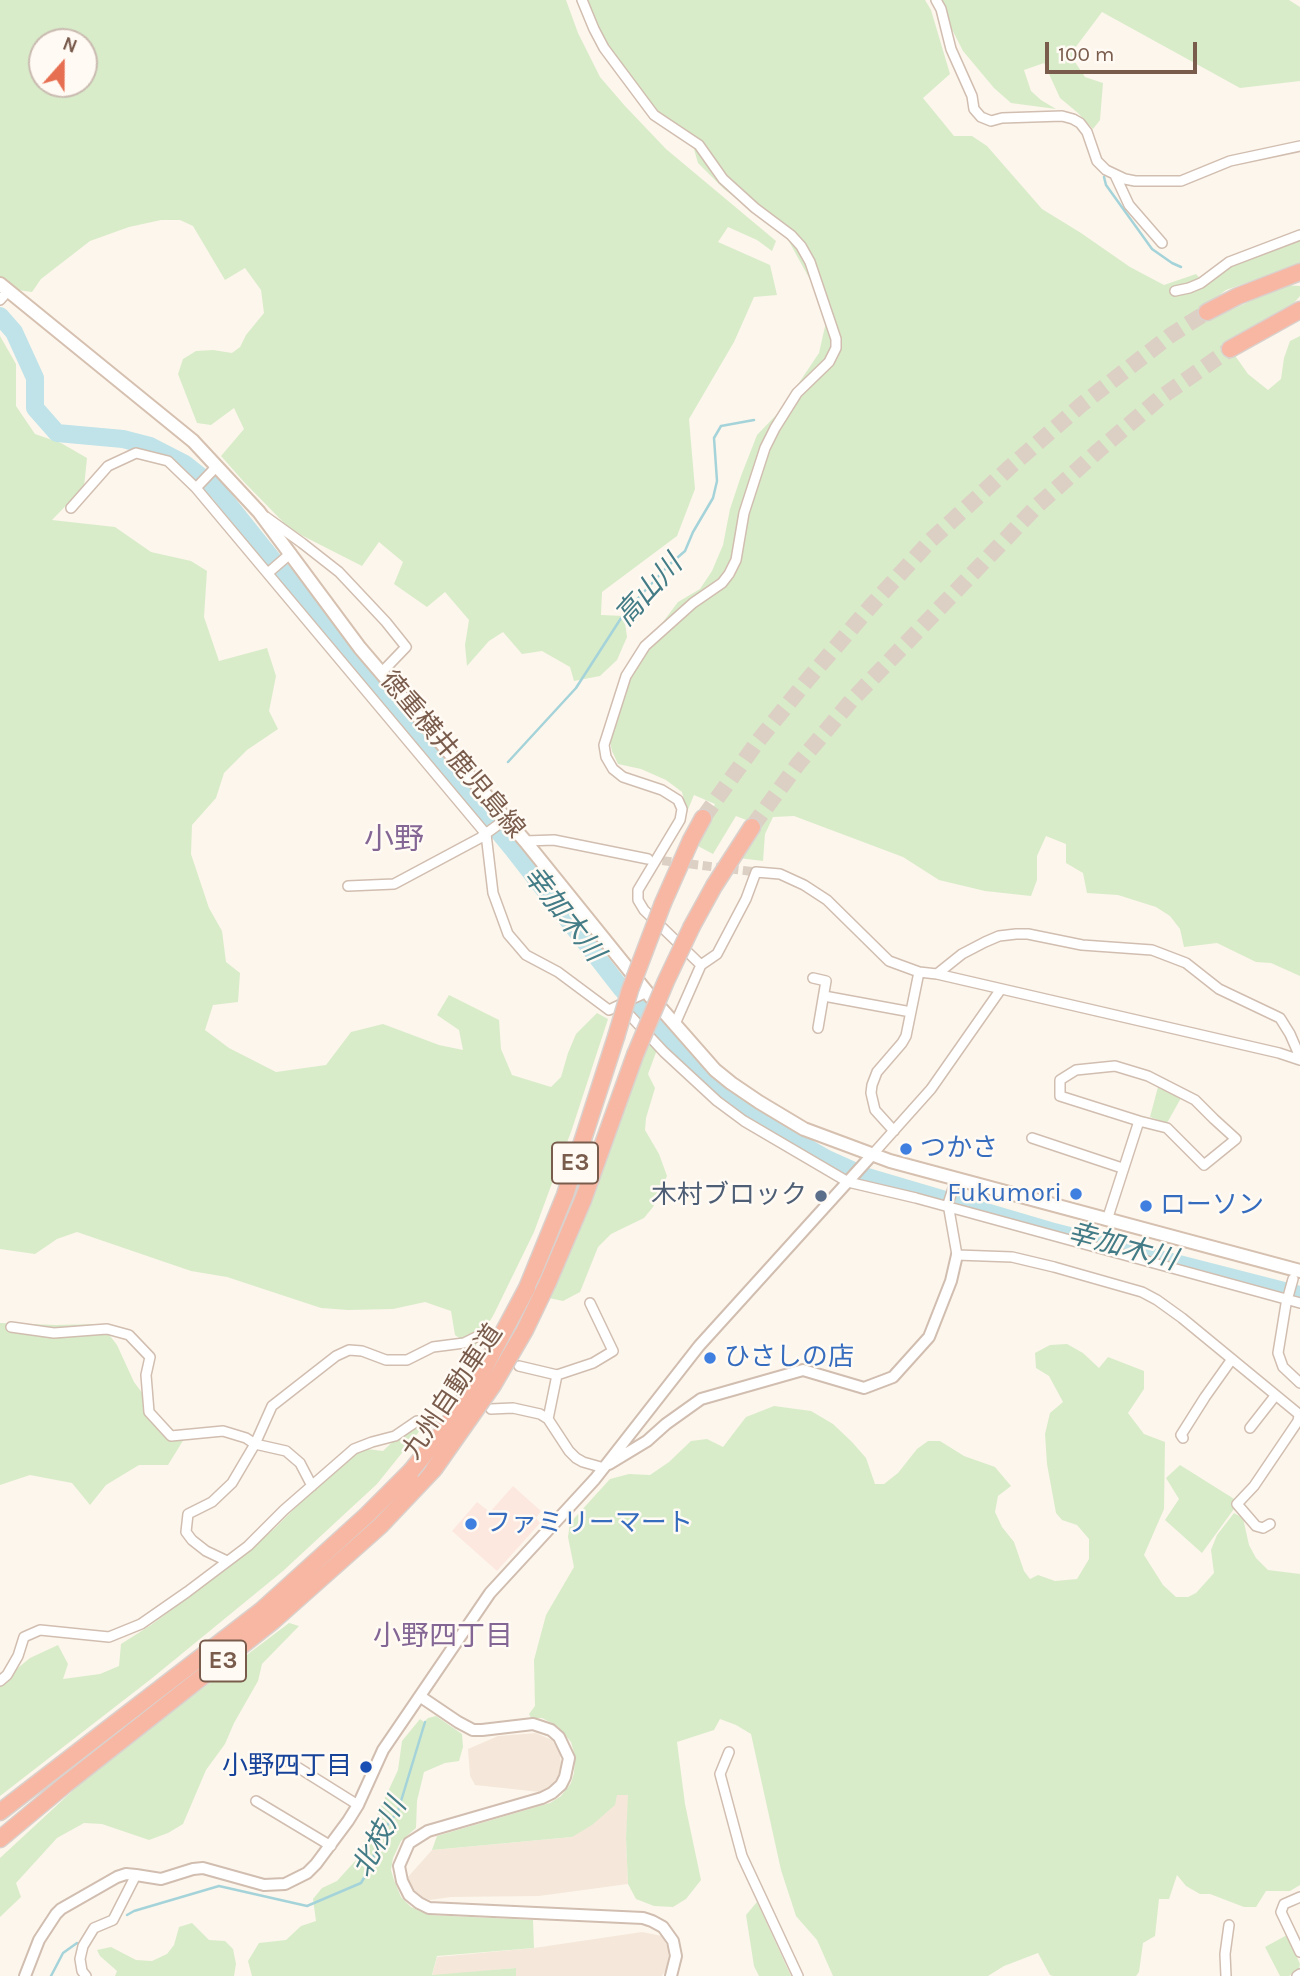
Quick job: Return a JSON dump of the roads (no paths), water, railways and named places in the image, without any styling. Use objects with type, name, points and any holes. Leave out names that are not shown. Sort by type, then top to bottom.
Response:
[{"type":"highway","points":[[1207,313],[1238,296],[1300,272]]},
{"type":"highway","points":[[1230,349],[1300,310]]},
{"type":"highway","name":"九州自動車道","points":[[0,1812],[262,1610],[359,1523],[411,1471],[444,1430],[480,1376],[527,1288],[565,1195],[630,990],[663,903],[703,818]]},
{"type":"highway","name":"九州自動車道","points":[[0,1839],[274,1621],[380,1526],[434,1469],[493,1385],[525,1330],[583,1200],[635,1055],[666,981],[714,886],[752,827]]},
{"type":"main road","name":"徳重横井鹿児島線","points":[[3,291],[193,441],[259,512],[346,629],[525,841],[645,993],[715,1070],[759,1102],[804,1129],[869,1158],[954,1184],[1107,1220],[1297,1272]]},
{"type":"street","points":[[582,0],[604,48],[654,115],[699,145],[723,179],[801,246],[810,262],[836,339],[836,348],[829,362],[797,393],[765,448],[744,513],[736,560],[729,574],[722,583],[693,603],[645,646],[626,676],[604,745],[606,757],[613,769],[623,777],[662,790],[678,800],[682,809],[680,820],[638,890],[638,900],[644,910],[701,965]]},
{"type":"street","points":[[936,0],[941,9],[951,49],[972,96],[974,109],[981,117],[991,121],[1002,118],[1073,118],[1087,132],[1097,161],[1115,175],[1135,181],[1181,181],[1230,162],[1300,146]]},
{"type":"street","points":[[1115,175],[1129,205],[1162,243]]},
{"type":"street","points":[[1174,291],[1201,283],[1229,262],[1300,235]]},
{"type":"street","points":[[71,508],[108,467],[136,453],[168,461],[196,488],[408,743],[487,833],[493,893],[508,933],[526,955],[558,972],[609,1010],[645,993]]},
{"type":"street","points":[[196,488],[216,467]]},
{"type":"street","points":[[259,512],[339,572],[406,647],[382,672]]},
{"type":"street","points":[[268,573],[291,553]]},
{"type":"street","points":[[348,886],[394,884],[487,833],[506,819]]},
{"type":"street","points":[[525,841],[554,840],[648,859]]},
{"type":"street","points":[[675,1024],[701,965],[717,954],[746,899],[756,872],[780,874],[804,885],[827,900],[889,961],[919,972],[1300,1058]]},
{"type":"street","points":[[937,974],[962,954],[985,942],[999,936],[1016,934],[1082,945],[1152,950],[1186,963],[1219,989],[1280,1018],[1300,1058]]},
{"type":"street","points":[[894,1131],[875,1110],[872,1085],[877,1072],[902,1043],[908,1027],[919,972]]},
{"type":"street","points":[[813,978],[827,981],[818,1028]]},
{"type":"street","points":[[25,1976],[40,1940],[61,1909],[117,1877],[126,1874],[161,1879],[203,1868],[264,1885],[285,1884],[307,1873],[331,1846],[358,1805],[383,1750],[490,1593],[604,1468],[699,1346],[931,1089],[1001,989]]},
{"type":"street","points":[[824,996],[911,1012]]},
{"type":"street","points":[[623,1003],[664,1052],[718,1101],[744,1121],[851,1180],[1300,1303]]},
{"type":"street","points":[[1115,1066],[1148,1076],[1195,1100],[1236,1139],[1204,1165],[1167,1128],[1139,1121],[1060,1096],[1060,1080],[1076,1070],[1115,1066]]},
{"type":"street","points":[[1107,1220],[1139,1121]]},
{"type":"street","points":[[1031,1138],[1122,1168]]},
{"type":"street","points":[[491,1409],[513,1408],[540,1414],[548,1419],[576,1458],[604,1468],[647,1441],[702,1399],[803,1370],[864,1388],[893,1377],[929,1336],[951,1281],[957,1255],[948,1206],[954,1184]]},
{"type":"street","points":[[957,1255],[1012,1257],[1142,1292],[1157,1300],[1300,1415],[1254,1486],[1237,1504],[1256,1526],[1263,1528],[1270,1524]]},
{"type":"street","points":[[1297,1272],[1287,1299],[1278,1353],[1283,1367],[1300,1383]]},
{"type":"street","points":[[519,1366],[556,1375],[593,1363],[613,1350],[590,1303]]},
{"type":"street","points":[[11,1327],[54,1333],[107,1329],[129,1335],[150,1357],[146,1375],[149,1412],[171,1436],[223,1431],[246,1438],[255,1444],[286,1451],[300,1463],[312,1486]]},
{"type":"street","points":[[227,1561],[206,1551],[192,1540],[186,1532],[188,1514],[212,1502],[232,1483],[255,1444],[272,1406],[336,1356],[349,1350],[386,1360],[407,1360],[433,1347],[464,1343],[478,1336],[482,1337]]},
{"type":"street","points":[[1183,1438],[1181,1435],[1232,1359]]},
{"type":"street","points":[[548,1419],[556,1375]]},
{"type":"street","points":[[1250,1428],[1275,1396]]},
{"type":"street","points":[[0,1681],[18,1657],[24,1637],[40,1630],[109,1637],[141,1624],[248,1546],[354,1449],[372,1441],[395,1436],[417,1421]]},
{"type":"street","points":[[421,1697],[473,1730],[533,1724],[543,1726],[559,1737],[569,1758],[565,1777],[552,1793],[428,1831],[409,1843],[399,1866],[409,1895],[429,1908],[643,1918],[663,1927],[673,1941],[676,1956],[671,1976]]},
{"type":"street","points":[[729,1752],[720,1774],[742,1856],[797,1976]]},
{"type":"street","points":[[286,1760],[358,1805]]},
{"type":"street","points":[[256,1801],[331,1846]]},
{"type":"street","points":[[86,1976],[82,1971],[80,1959],[83,1946],[94,1928],[113,1920],[136,1875]]},
{"type":"street","points":[[1300,1896],[1284,1904],[1281,1912],[1300,1952]]},
{"type":"street","points":[[1226,1976],[1225,1954],[1229,1925]]},
{"type":"waterway","points":[[1104,177],[1106,185],[1152,249],[1181,267]]},
{"type":"waterway","name":"幸加木川","points":[[0,316],[14,332],[35,378],[35,408],[57,433],[123,439],[150,446],[185,464],[218,491],[512,848],[621,988],[669,1042],[745,1112],[827,1159],[867,1177],[1050,1231],[1300,1295]]},
{"type":"waterway","name":"高山川","points":[[508,762],[576,688],[625,612],[685,551],[713,498],[717,481],[714,438],[721,426],[754,420]]},
{"type":"waterway","name":"北枝川","points":[[127,1915],[219,1886],[307,1906],[361,1883],[371,1866],[379,1836],[398,1811],[425,1722]]},
{"type":"waterway","name":"北枝川","points":[[51,1976],[63,1953],[77,1943]]},
{"type":"tunnel","points":[[703,818],[758,741],[809,678],[930,541],[1081,405],[1171,335],[1207,312]]},
{"type":"tunnel","points":[[752,827],[798,764],[851,701],[1037,506],[1160,398],[1230,349]]},
{"type":"tunnel","points":[[649,859],[756,872]]},
{"type":"tunnel","points":[[417,1421],[430,1424],[452,1419]]},
{"type":"place","name":"つかさ","points":[[906,1149]]},
{"type":"place","name":"Fukumori","points":[[1076,1194]]},
{"type":"place","name":"木村ブロック","points":[[821,1196]]},
{"type":"place","name":"ローソン","points":[[1146,1206]]},
{"type":"place","name":"ひさしの店","points":[[710,1358]]},
{"type":"place","name":"ファミリーマート","points":[[471,1524]]},
{"type":"place","name":"小野四丁目","points":[[366,1767]]},
{"type":"district","name":"小野","points":[[394,840]]},
{"type":"district","name":"小野四丁目","points":[[443,1637]]}]
